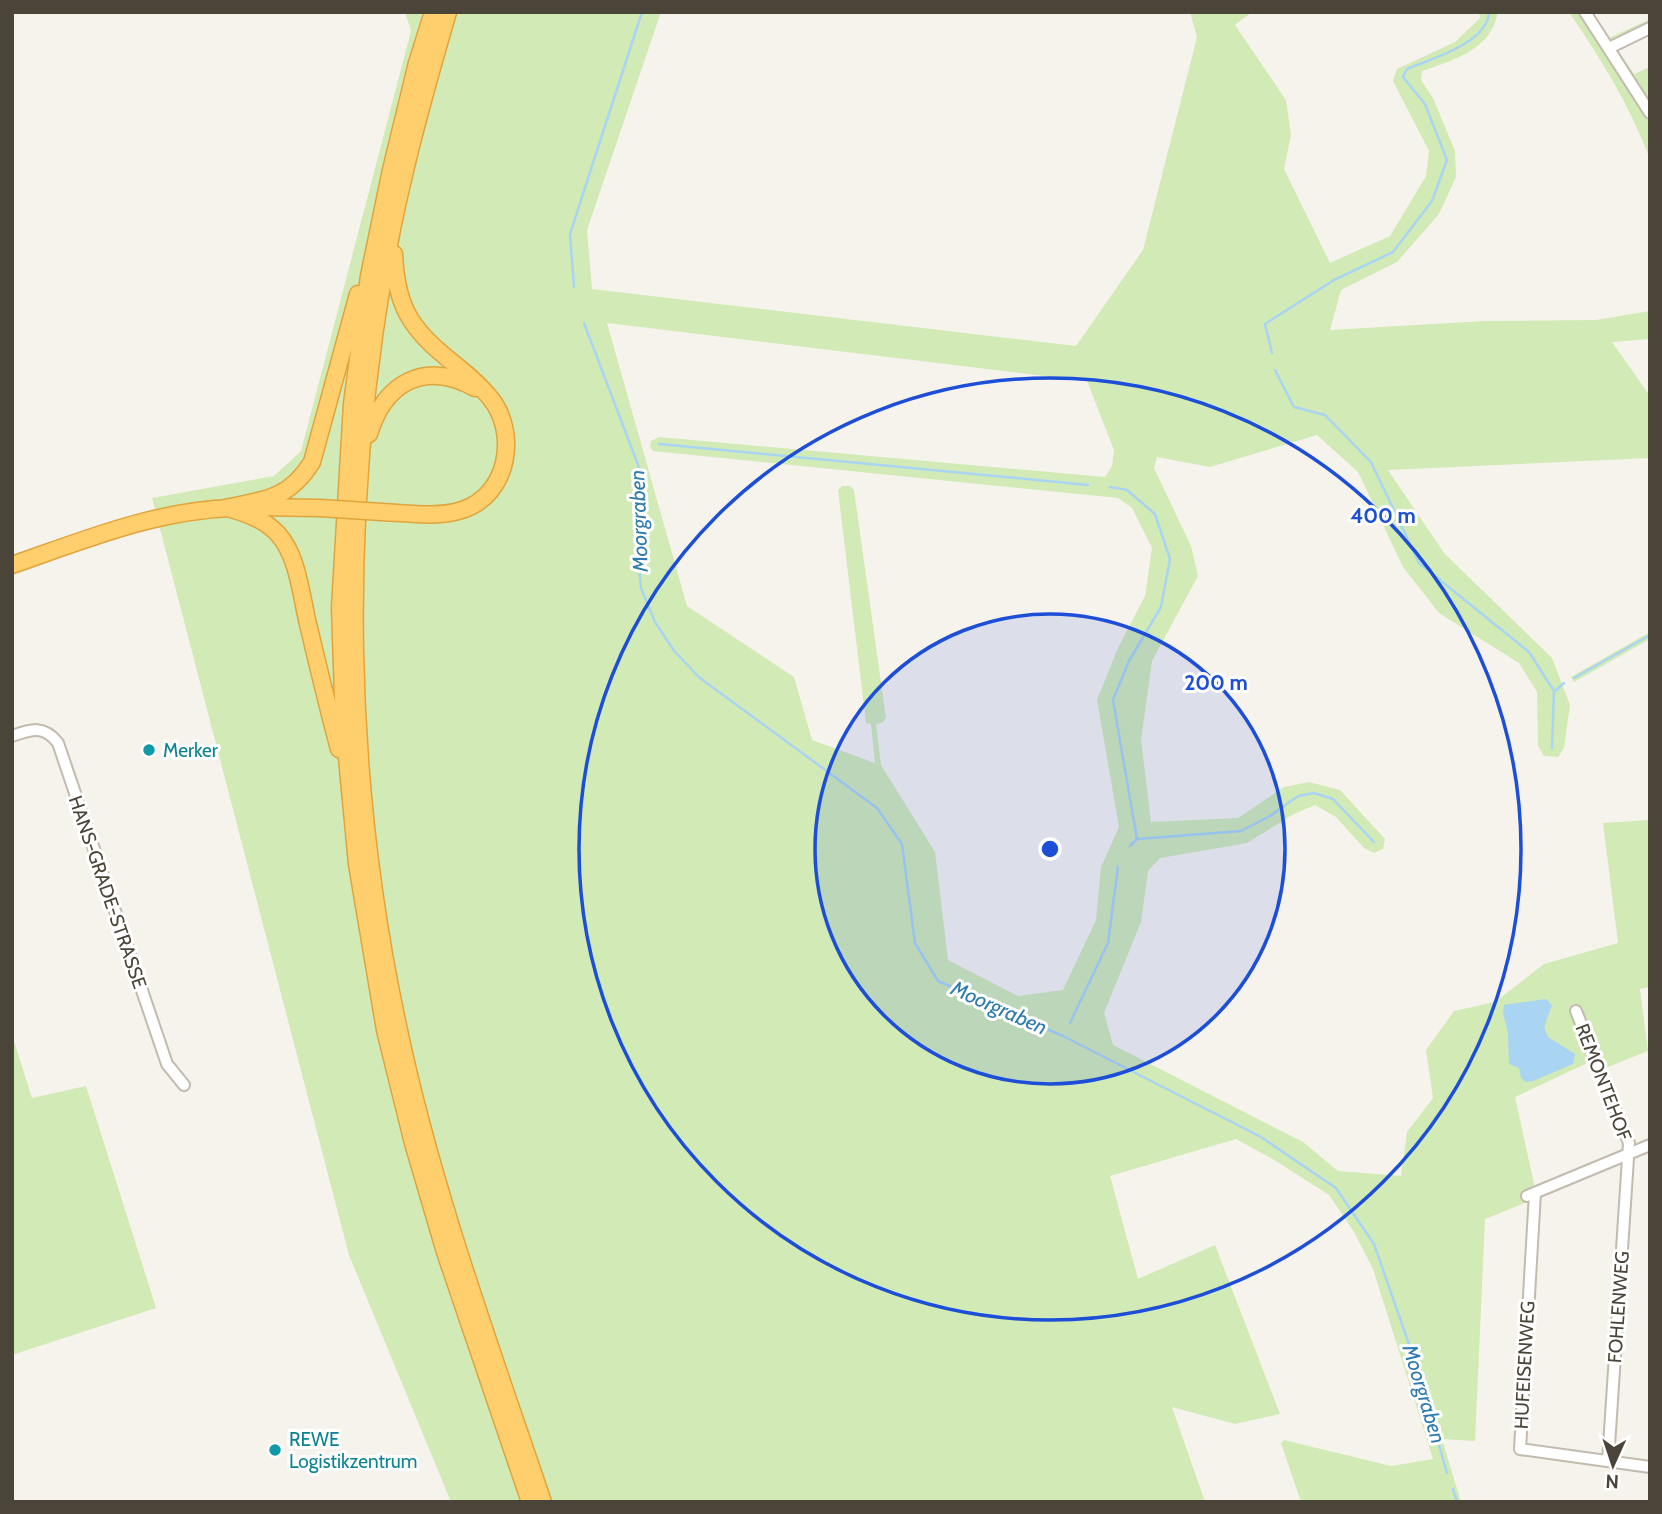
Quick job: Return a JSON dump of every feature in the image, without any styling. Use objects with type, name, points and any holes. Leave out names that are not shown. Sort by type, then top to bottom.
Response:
[{"type":"highway","points":[[433,12],[404,117],[375,245],[352,404],[340,608],[349,792],[385,1030],[413,1143],[445,1252],[530,1502]]},
{"type":"highway","points":[[447,12],[409,150],[384,272],[369,378],[360,463],[354,614],[359,744],[370,861],[398,1028],[448,1214],[543,1502]]},
{"type":"highway","points":[[225,508],[320,508],[447,513],[474,505],[486,495],[501,470],[507,453],[505,425],[489,396],[463,370],[434,348],[409,317],[400,296],[395,271],[392,230]]},
{"type":"highway","points":[[12,565],[157,518],[225,508],[280,495],[303,478],[312,463],[363,277],[375,245]]},
{"type":"highway","points":[[360,463],[374,416],[396,388],[411,380],[428,376],[449,377],[465,382],[489,396]]},
{"type":"highway","points":[[225,508],[263,522],[277,532],[286,545],[296,575],[349,792]]},
{"type":"street","points":[[1585,12],[1650,113]]},
{"type":"street","points":[[1609,48],[1650,29]]},
{"type":"street","name":"HANS-GRADE-STRASSE","points":[[12,736],[39,729],[51,734],[58,743],[167,1064],[184,1085]]},
{"type":"street","name":"REMONTEHOF","points":[[1576,1011],[1629,1143],[1629,1154]]},
{"type":"street","name":"REMONTEHOF","points":[[1531,1195],[1650,1145]]},
{"type":"street","name":"FOHLENWEG","points":[[1608,1461],[1629,1154]]},
{"type":"street","name":"HUFEISENWEG","points":[[1531,1195],[1520,1449],[1650,1467]]},
{"type":"green space","points":[[405,12],[661,12],[587,230],[592,289],[1076,346],[1143,250],[1197,37],[1190,12],[1252,12],[1235,25],[1286,100],[1291,135],[1284,169],[1330,263],[1390,236],[1426,176],[1429,151],[1393,81],[1397,69],[1455,42],[1480,18],[1479,12],[1498,12],[1488,36],[1469,52],[1422,71],[1421,80],[1433,98],[1455,151],[1456,177],[1439,214],[1397,262],[1341,290],[1330,330],[1485,321],[1596,320],[1650,311],[1650,339],[1612,342],[1650,396],[1650,458],[1388,470],[1444,553],[1552,658],[1570,705],[1564,748],[1558,757],[1544,756],[1538,746],[1537,692],[1519,663],[1439,613],[1403,567],[1358,472],[1317,435],[1210,467],[1157,457],[1154,468],[1191,546],[1198,576],[1152,661],[1141,740],[1151,822],[1238,818],[1284,787],[1309,782],[1340,790],[1385,839],[1383,849],[1374,853],[1364,848],[1336,817],[1315,805],[1294,814],[1247,843],[1160,858],[1148,871],[1141,922],[1104,1013],[1113,1045],[1303,1142],[1338,1171],[1401,1176],[1407,1132],[1433,1098],[1426,1050],[1454,1011],[1495,1002],[1544,964],[1618,943],[1603,823],[1650,820],[1650,987],[1640,989],[1648,1051],[1603,1069],[1598,1058],[1515,1097],[1534,1184],[1530,1201],[1485,1219],[1475,1441],[1442,1439],[1461,1502],[1301,1502],[1281,1443],[1284,1440],[1391,1466],[1433,1459],[1373,1269],[1354,1232],[1329,1195],[1236,1139],[1110,1176],[1138,1279],[1215,1245],[1280,1414],[1235,1424],[1172,1407],[1205,1502],[451,1502],[349,1255],[152,498],[274,476],[301,451],[411,31]],"holes":[[[607,323],[1087,381],[1114,450],[1112,466],[1105,477],[659,437],[651,441],[650,447],[653,451],[1118,498],[1132,508],[1152,548],[1145,596],[1118,648],[1097,700],[1119,827],[1101,867],[1096,920],[1063,990],[1018,996],[948,960],[935,852],[881,765],[876,724],[882,723],[886,718],[854,490],[850,486],[842,486],[838,490],[866,723],[871,724],[875,763],[812,740],[794,677],[687,606]]]},
{"type":"green space","points":[[1569,12],[1591,12],[1607,39],[1650,19],[1650,33],[1619,47],[1618,50],[1634,74],[1650,67],[1650,159],[1614,83]]},
{"type":"green space","points":[[1650,632],[1650,639],[1574,682],[1571,677]]},
{"type":"green space","points":[[12,1035],[32,1098],[86,1086],[156,1308],[12,1355]]},
{"type":"water","points":[[1546,999],[1552,1005],[1544,1027],[1548,1037],[1575,1054],[1573,1064],[1526,1082],[1521,1078],[1519,1068],[1509,1064],[1504,1005]]},
{"type":"waterway","name":"Moorgraben","points":[[574,287],[570,234],[642,12]]},
{"type":"waterway","points":[[1272,353],[1265,324],[1334,280],[1393,252],[1432,201],[1447,160],[1425,104],[1403,77],[1407,69],[1469,41],[1486,23],[1489,12]]},
{"type":"waterway","name":"Moorgraben","points":[[584,323],[640,470],[638,556],[641,588],[655,622],[675,652],[700,678],[877,808],[902,844],[915,943],[938,981],[1063,1036],[1261,1137],[1336,1188],[1374,1244],[1417,1367],[1447,1473]]},
{"type":"waterway","points":[[1275,370],[1294,407],[1325,415],[1371,462],[1419,563],[1529,652],[1554,691],[1552,748]]},
{"type":"waterway","points":[[659,444],[1088,485]]},
{"type":"waterway","points":[[1110,487],[1127,490],[1155,514],[1170,559],[1161,607],[1129,661],[1113,700],[1137,839],[1130,846]]},
{"type":"waterway","points":[[1574,678],[1650,635]]},
{"type":"waterway","points":[[1556,690],[1564,683]]},
{"type":"waterway","points":[[1138,839],[1241,831],[1270,816],[1298,796],[1314,793],[1333,799],[1374,842]]},
{"type":"waterway","points":[[1070,1023],[1108,943],[1118,867]]},
{"type":"waterway","name":"Moorgraben","points":[[1453,1489],[1457,1502]]},
{"type":"place","name":"Merker","points":[[149,750]]},
{"type":"place","name":"REWE Logistikzentrum","points":[[275,1450]]}]
